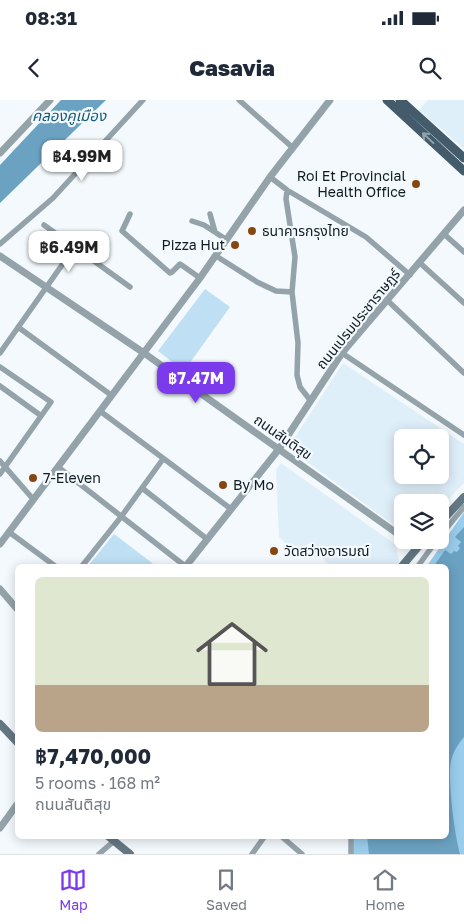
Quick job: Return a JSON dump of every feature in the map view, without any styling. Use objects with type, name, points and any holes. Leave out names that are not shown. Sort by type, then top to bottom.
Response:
[{"type":"main road","points":[[387,100],[464,171]]},
{"type":"main road","points":[[400,100],[464,158]]},
{"type":"main road","points":[[449,513],[464,497]]},
{"type":"main road","points":[[404,564],[415,549]]},
{"type":"main road","points":[[0,724],[15,740]]},
{"type":"main road","points":[[115,839],[126,853]]},
{"type":"street","points":[[0,153],[50,100]]},
{"type":"street","points":[[0,244],[53,198],[143,100]]},
{"type":"street","points":[[239,100],[292,147]]},
{"type":"street","points":[[0,544],[200,278],[292,147],[330,100]]},
{"type":"street","points":[[270,177],[287,190],[366,237],[410,275]]},
{"type":"street","points":[[287,190],[286,199],[295,257],[292,292],[298,343],[297,375],[300,387],[310,400]]},
{"type":"street","name":"ถนนเปรมประชาราษฏร์","points":[[187,564],[279,449],[342,353],[420,264],[464,210]]},
{"type":"street","points":[[130,214],[122,231],[170,273],[180,264],[200,278]]},
{"type":"street","points":[[210,214],[215,232]]},
{"type":"street","points":[[192,222],[204,224],[227,240]]},
{"type":"street","points":[[44,225],[130,287]]},
{"type":"street","points":[[444,234],[464,252]]},
{"type":"street","points":[[0,353],[74,248]]},
{"type":"street","name":"ถนนสันติสุข","points":[[0,256],[144,353],[394,531]]},
{"type":"street","points":[[216,256],[276,291],[292,292]]},
{"type":"street","points":[[420,264],[464,303]]},
{"type":"street","points":[[388,301],[463,370]]},
{"type":"street","points":[[18,327],[111,395]]},
{"type":"street","points":[[342,353],[464,435]]},
{"type":"street","points":[[0,367],[51,402],[0,474]]},
{"type":"street","points":[[0,386],[40,415]]},
{"type":"street","points":[[100,411],[231,509]]},
{"type":"street","points":[[84,564],[121,517],[163,458]]},
{"type":"street","points":[[0,461],[33,498]]},
{"type":"street","points":[[58,468],[182,564]]},
{"type":"street","points":[[142,488],[207,539]]},
{"type":"street","points":[[449,525],[464,507]]},
{"type":"street","points":[[8,532],[52,564]]},
{"type":"street","points":[[419,564],[430,549]]},
{"type":"street","points":[[0,589],[15,606]]},
{"type":"street","points":[[0,828],[15,807]]},
{"type":"street","points":[[99,854],[113,839]]},
{"type":"street","points":[[252,854],[263,839]]},
{"type":"street","points":[[284,839],[302,854]]},
{"type":"street","points":[[350,839],[352,854]]},
{"type":"shaded area","points":[[428,100],[464,100],[464,149],[419,110]]},
{"type":"shaded area","points":[[343,363],[442,429],[394,429],[394,484],[449,484],[449,434],[464,444],[464,483],[449,499],[449,494],[394,494],[394,525],[288,448]]},
{"type":"shaded area","points":[[281,463],[394,544],[399,561],[397,564],[328,564],[309,543],[296,554],[279,537],[276,470]]},
{"type":"shaded area","points":[[464,512],[464,854],[351,854],[351,839],[449,839],[449,564],[428,564],[439,549],[449,549],[449,534]]},
{"type":"water","name":"คลองคูเมือง","points":[[61,100],[106,100],[0,203],[0,165]]},
{"type":"water","points":[[464,527],[464,737],[453,754],[450,769],[452,808],[460,854],[369,854],[367,839],[449,839],[449,564],[435,564],[445,550],[451,554],[454,551],[457,552],[460,548],[458,546],[461,542],[455,537]]},
{"type":"building","points":[[205,289],[230,307],[184,371],[158,351]]},
{"type":"building","points":[[114,534],[153,564],[90,564]]},
{"type":"place","name":"Roi Et Provincial Health Office","points":[[416,184]]},
{"type":"place","name":"ธนาคารกรุงไทย","points":[[252,231]]},
{"type":"place","name":"Pizza Hut","points":[[235,245]]},
{"type":"place","name":"7-Eleven","points":[[33,478]]},
{"type":"place","name":"By Mo","points":[[223,485]]},
{"type":"place","name":"วัดสว่างอารมณ์","points":[[274,551]]}]
